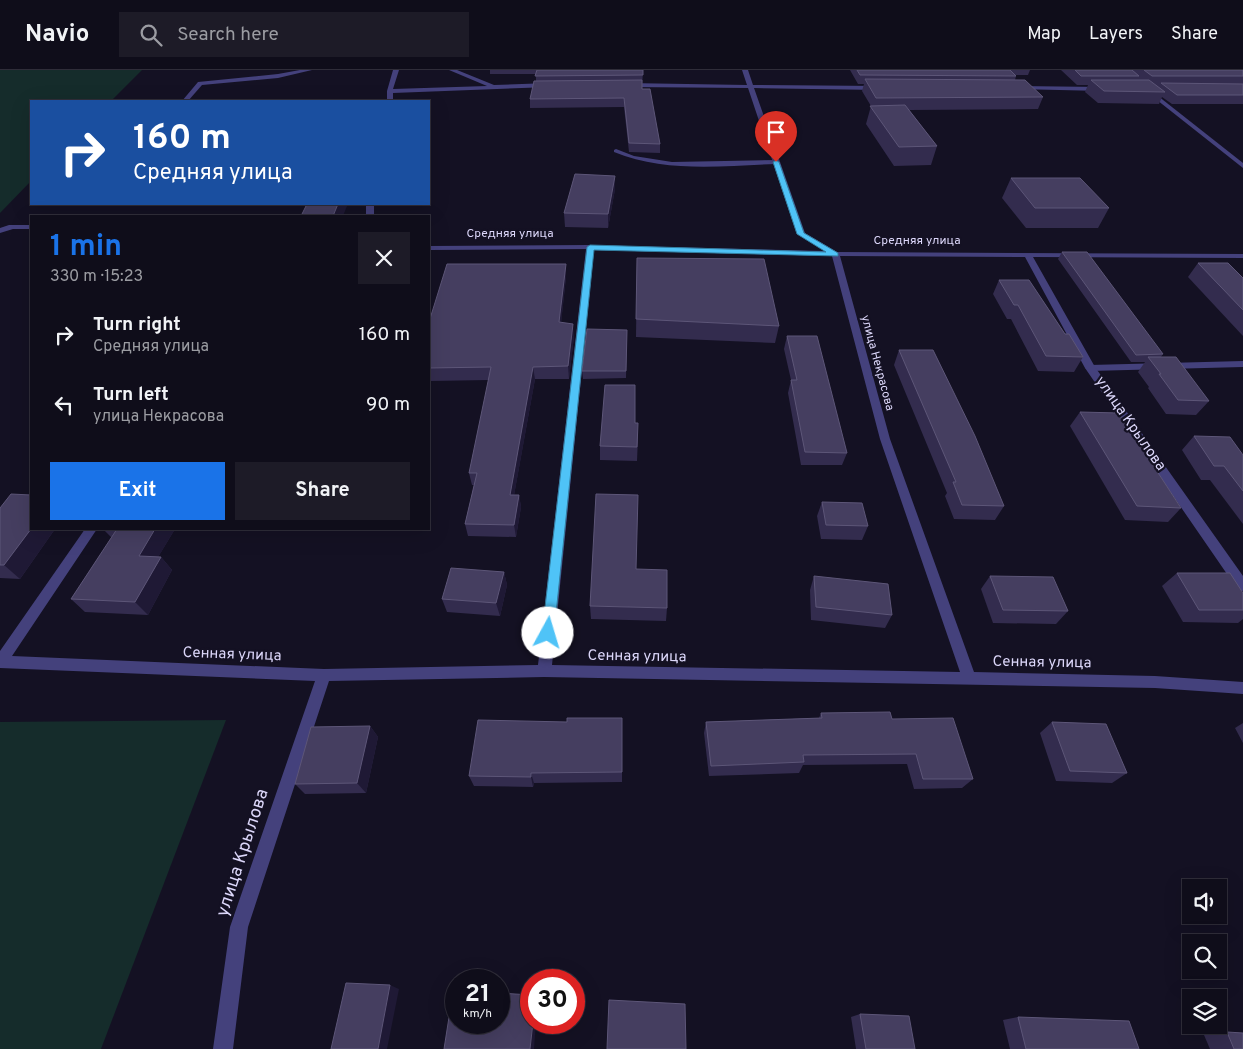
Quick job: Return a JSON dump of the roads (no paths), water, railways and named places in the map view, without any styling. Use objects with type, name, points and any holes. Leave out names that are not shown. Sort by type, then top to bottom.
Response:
[{"type":"street","points":[[186,100],[200,83],[278,76],[309,70]]},
{"type":"street","points":[[390,100],[390,91],[396,70]]},
{"type":"street","points":[[452,70],[488,84],[513,87]]},
{"type":"street","points":[[745,70],[749,87],[801,234],[835,254]]},
{"type":"street","points":[[1122,70],[1243,166]]},
{"type":"street","points":[[483,74],[488,79],[513,87]]},
{"type":"street","points":[[390,91],[560,84]]},
{"type":"street","points":[[623,85],[888,88]]},
{"type":"street","points":[[1006,88],[1106,88]]},
{"type":"street","points":[[1135,89],[1155,89]]},
{"type":"street","points":[[616,151],[627,157],[651,162],[776,162]]},
{"type":"street","points":[[0,231],[12,227],[30,227]]},
{"type":"street","points":[[544,671],[590,247]]},
{"type":"street","name":"Средняя улица","points":[[430,248],[590,247],[835,254],[1243,256]]},
{"type":"street","name":"улица Некрасова","points":[[835,254],[884,439],[969,678]]},
{"type":"street","name":"улица Крылова","points":[[1028,255],[1090,368],[1243,586]]},
{"type":"street","points":[[1090,368],[1243,364]]},
{"type":"street","points":[[0,662],[90,530]]},
{"type":"street","name":"Сенная улица","points":[[0,662],[324,675],[544,671],[1155,682],[1243,688]]},
{"type":"street","name":"улица Крылова","points":[[223,1049],[238,927],[324,675]]}]
